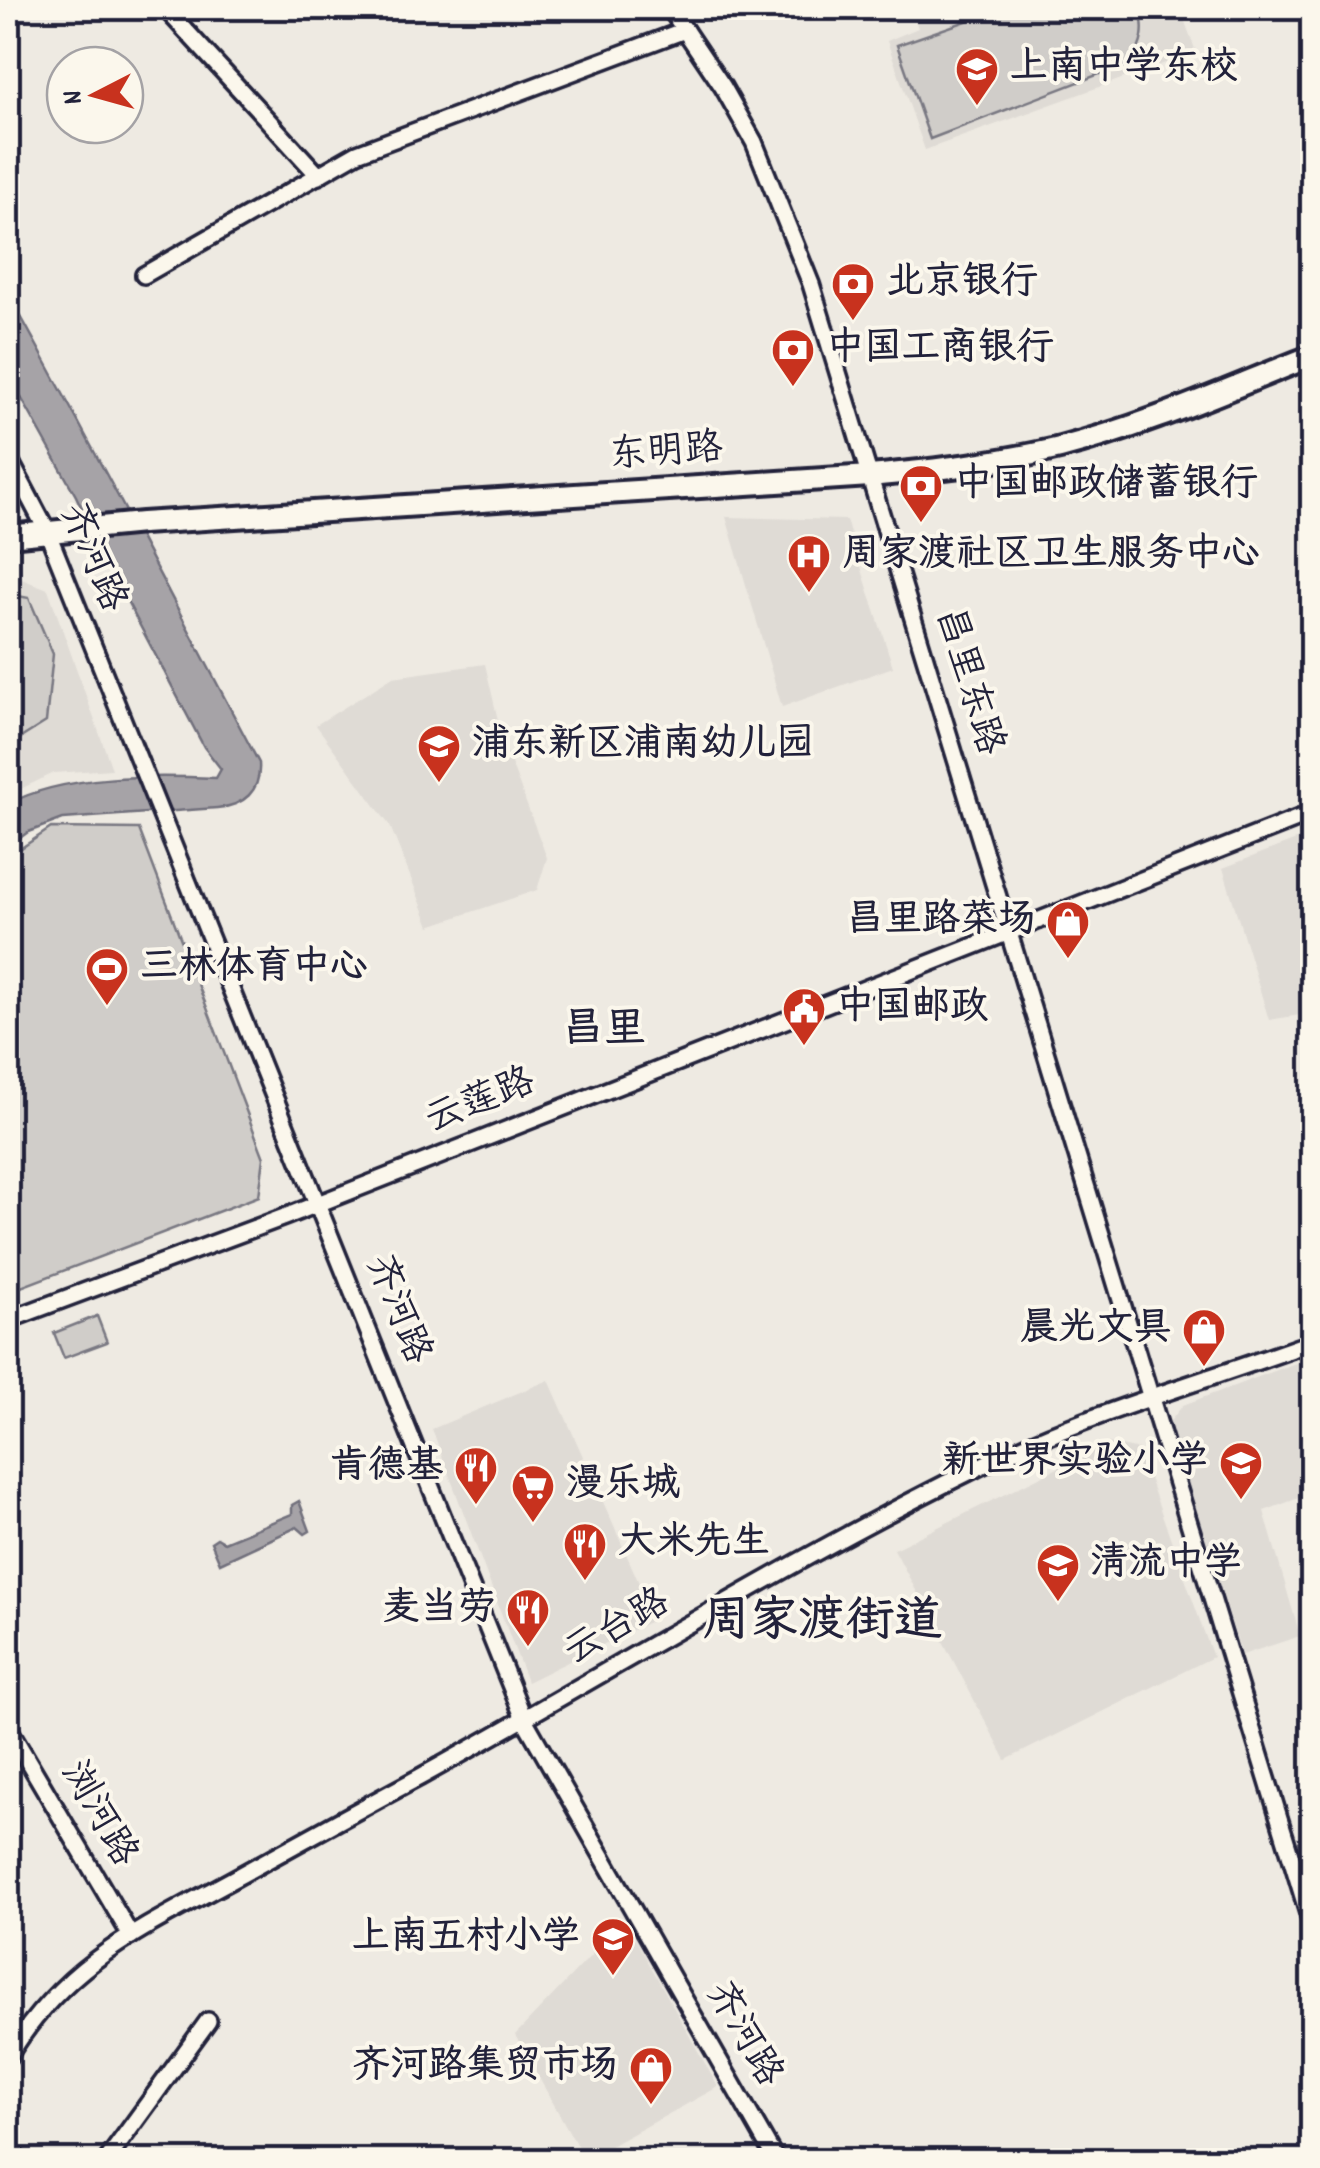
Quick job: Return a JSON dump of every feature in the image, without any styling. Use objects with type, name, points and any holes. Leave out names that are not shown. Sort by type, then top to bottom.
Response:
[{"type":"main road","name":"东明路","points":[[8,536],[142,523],[870,476],[998,460],[1063,447],[1160,416],[1312,356]]},
{"type":"main road","points":[[8,2156],[16,2160]]},
{"type":"street","points":[[165,8],[319,176]]},
{"type":"street","name":"昌里东路","points":[[670,8],[731,101],[768,171],[811,284],[1312,1926]]},
{"type":"street","points":[[144,275],[358,152],[685,30]]},
{"type":"street","name":"齐河路","points":[[8,458],[47,531],[524,1719],[776,2160]]},
{"type":"street","name":"云莲路","points":[[8,1320],[318,1204],[1312,813]]},
{"type":"street","name":"云台路","points":[[8,2057],[38,2013],[65,1985],[145,1925],[763,1584],[982,1466],[1115,1408],[1312,1342]]},
{"type":"street","name":"浏河路","points":[[8,1727],[131,1936]]},
{"type":"street","points":[[107,2160],[208,2021]]},
{"type":"shaded area","name":"上南中学东校","points":[[911,8],[1180,8],[1196,52],[925,150],[887,41],[918,28]]},
{"type":"shaded area","name":"上南中学东校","points":[[1004,8],[1139,8],[1142,36],[1131,62],[930,139],[897,45]]},
{"type":"shaded area","points":[[8,293],[259,763],[254,789],[235,804],[63,819],[28,832],[8,847],[8,804],[30,794],[109,779],[216,778],[221,769],[204,747],[76,496],[8,374]]},
{"type":"shaded area","name":"周家渡社区卫生服务中心","points":[[726,517],[846,520],[893,667],[782,707]]},
{"type":"shaded area","points":[[8,574],[48,589],[112,769],[54,773],[8,795]]},
{"type":"shaded area","points":[[8,594],[29,598],[53,654],[46,722],[8,746]]},
{"type":"shaded area","name":"浦东新区浦南幼儿园","points":[[485,664],[503,742],[547,858],[537,890],[430,926],[390,826],[316,725],[393,677]]},
{"type":"shaded area","name":"三林体育中心","points":[[51,828],[139,829],[264,1158],[259,1196],[8,1292],[8,857]]},
{"type":"shaded area","points":[[1312,834],[1312,1013],[1269,1020],[1223,868]]},
{"type":"shaded area","points":[[97,1316],[107,1342],[64,1358],[54,1333]]},
{"type":"shaded area","name":"新世界实验小学","points":[[1312,1357],[1312,1493],[1264,1511],[1300,1636],[1242,1655],[1168,1424],[1183,1405]]},
{"type":"shaded area","name":"漫乐城","points":[[549,1380],[655,1619],[527,1682],[432,1429]]},
{"type":"shaded area","name":"清流中学","points":[[1108,1443],[1139,1450],[1213,1657],[1006,1760],[894,1549]]},
{"type":"shaded area","points":[[299,1501],[310,1531],[305,1534],[297,1527],[220,1563],[211,1542],[217,1538],[224,1542],[292,1514],[292,1505]]},
{"type":"shaded area","name":"上南五村小学","points":[[625,1920],[718,2087],[585,2160],[515,2035]]},
{"type":"place","name":"上南中学东校","points":[[977,107]]},
{"type":"place","name":"北京银行","points":[[853,322]]},
{"type":"place","name":"中国工商银行","points":[[793,388]]},
{"type":"place","name":"中国邮政储蓄银行","points":[[921,524]]},
{"type":"place","name":"周家渡社区卫生服务中心","points":[[809,594]]},
{"type":"place","name":"浦东新区浦南幼儿园","points":[[439,784]]},
{"type":"place","name":"昌里路菜场","points":[[1068,960]]},
{"type":"place","name":"三林体育中心","points":[[107,1007]]},
{"type":"place","name":"中国邮政","points":[[804,1047]]},
{"type":"place","name":"晨光文具","points":[[1204,1368]]},
{"type":"place","name":"新世界实验小学","points":[[1241,1501]]},
{"type":"place","name":"肯德基","points":[[476,1506]]},
{"type":"place","name":"漫乐城","points":[[533,1524]]},
{"type":"place","name":"大米先生","points":[[585,1582]]},
{"type":"place","name":"清流中学","points":[[1058,1603]]},
{"type":"place","name":"麦当劳","points":[[528,1648]]},
{"type":"place","name":"上南五村小学","points":[[613,1977]]},
{"type":"place","name":"齐河路集贸市场","points":[[651,2106]]},
{"type":"district","name":"昌里","points":[[604,1033]]},
{"type":"district","name":"周家渡街道","points":[[822,1624]]}]
